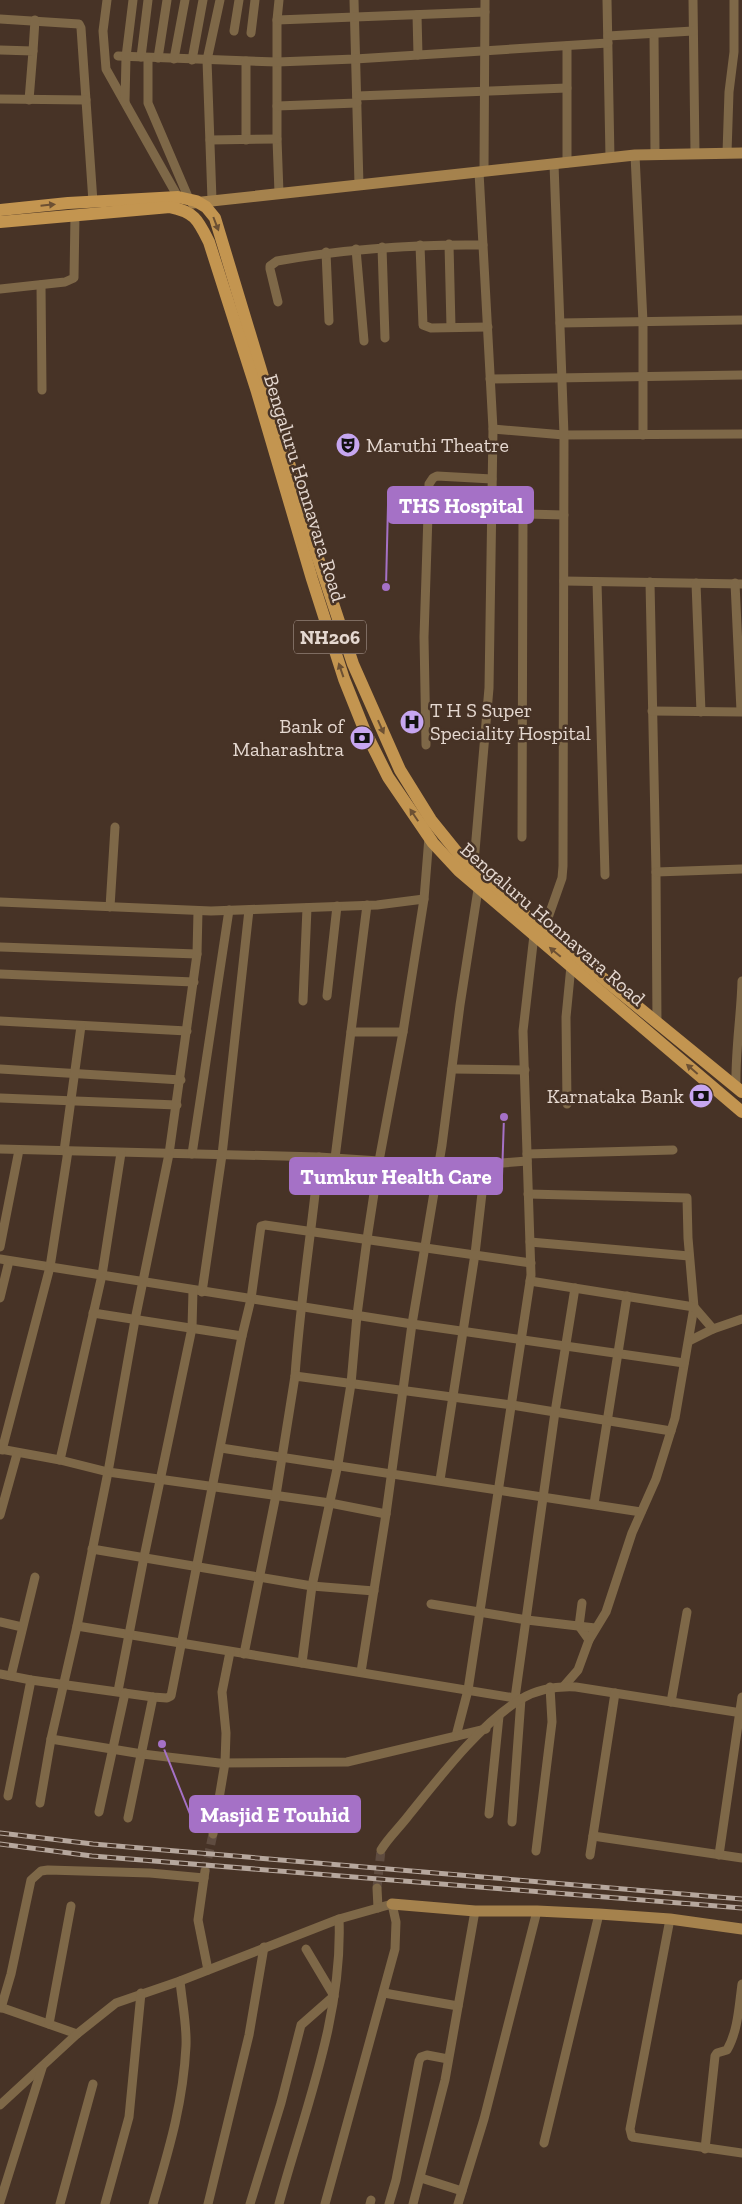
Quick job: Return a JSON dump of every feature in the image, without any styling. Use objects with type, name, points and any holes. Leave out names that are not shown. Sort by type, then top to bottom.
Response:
[{"type":"main road","points":[[0,210],[93,202],[187,202],[635,155],[695,152],[742,153]]},
{"type":"main road","points":[[0,222],[170,206],[187,202]]},
{"type":"main road","name":"NH206","points":[[187,202],[206,207],[216,218],[273,426],[353,664],[400,770],[431,820],[476,879],[635,1012],[657,1024],[739,1090]]},
{"type":"main road","name":"Bengaluru Honnavara Road","points":[[273,426],[312,579],[344,679],[364,729],[388,777],[429,837],[459,871],[476,879]]},
{"type":"main road","name":"Bengaluru Honnavara Road","points":[[539,932],[571,966],[635,1012],[742,1112]]},
{"type":"main road","points":[[392,1904],[476,1911],[537,1911],[670,1919],[742,1930]]},
{"type":"street","points":[[107,0],[103,31],[106,69],[187,202]]},
{"type":"street","points":[[125,103],[122,56],[133,0]]},
{"type":"street","points":[[148,0],[144,58],[148,103],[187,202]]},
{"type":"street","points":[[158,58],[167,0]]},
{"type":"street","points":[[174,59],[185,0]]},
{"type":"street","points":[[192,60],[203,0]]},
{"type":"street","points":[[212,200],[207,60],[220,0]]},
{"type":"street","points":[[234,31],[239,0]]},
{"type":"street","points":[[251,33],[255,0]]},
{"type":"street","points":[[279,0],[277,20],[276,139],[279,193]]},
{"type":"street","points":[[354,0],[360,185]]},
{"type":"street","points":[[362,1672],[412,1324],[442,1145],[476,879],[489,688],[493,429],[481,171],[485,0]]},
{"type":"street","points":[[607,0],[610,158]]},
{"type":"street","points":[[693,0],[695,152]]},
{"type":"street","points":[[727,153],[727,112],[738,24],[734,0]]},
{"type":"street","points":[[277,20],[484,12]]},
{"type":"street","points":[[417,15],[418,55]]},
{"type":"street","points":[[0,19],[79,24],[93,202]]},
{"type":"street","points":[[30,100],[35,20]]},
{"type":"street","points":[[122,56],[278,62],[356,59],[567,46],[654,34],[693,31]]},
{"type":"street","points":[[654,34],[655,154]]},
{"type":"street","points":[[567,46],[567,163]]},
{"type":"street","points":[[0,50],[33,51]]},
{"type":"street","points":[[246,61],[246,140]]},
{"type":"street","points":[[277,106],[484,91],[567,88]]},
{"type":"street","points":[[0,100],[86,100]]},
{"type":"street","points":[[210,140],[276,139]]},
{"type":"street","points":[[635,155],[643,322],[643,435]]},
{"type":"street","points":[[456,1736],[468,1690],[500,1489],[530,1281],[524,1031],[539,932],[562,878],[564,866],[564,435],[554,164]]},
{"type":"street","points":[[0,289],[65,282],[74,278],[75,215]]},
{"type":"street","points":[[278,302],[270,266],[277,261],[326,252],[356,249],[449,244],[483,245]]},
{"type":"street","points":[[449,244],[451,327]]},
{"type":"street","points":[[420,245],[424,325],[430,328],[488,327]]},
{"type":"street","points":[[382,248],[385,338]]},
{"type":"street","points":[[356,249],[364,341]]},
{"type":"street","points":[[326,252],[329,321]]},
{"type":"street","points":[[41,285],[42,390]]},
{"type":"street","points":[[560,323],[742,320]]},
{"type":"street","points":[[490,380],[742,375]]},
{"type":"street","points":[[493,429],[564,435],[742,434]]},
{"type":"street","points":[[426,745],[424,638],[429,484],[437,476],[492,479]]},
{"type":"street","points":[[427,515],[492,513],[564,515]]},
{"type":"street","points":[[522,837],[523,514]]},
{"type":"street","points":[[564,581],[739,584],[741,712],[652,711]]},
{"type":"street","points":[[596,582],[605,875]]},
{"type":"street","points":[[650,582],[657,1024]]},
{"type":"street","points":[[696,583],[701,712]]},
{"type":"street","points":[[302,1663],[312,1586],[338,1464],[351,1384],[357,1315],[367,1239],[379,1161],[404,1032],[424,899],[431,820]]},
{"type":"street","points":[[110,908],[115,827]]},
{"type":"street","points":[[656,872],[742,869]]},
{"type":"street","points":[[0,902],[198,911],[367,905],[424,899]]},
{"type":"street","points":[[334,1158],[367,905]]},
{"type":"street","points":[[327,996],[337,906]]},
{"type":"street","points":[[303,1001],[307,908]]},
{"type":"street","points":[[192,1154],[229,910]]},
{"type":"street","points":[[100,1812],[121,1692],[128,1634],[192,1328],[222,1155],[249,910]]},
{"type":"street","points":[[40,1803],[51,1739],[77,1626],[108,1472],[135,1320],[169,1154],[198,954],[198,911]]},
{"type":"street","points":[[0,947],[198,954]]},
{"type":"street","points":[[567,1104],[566,1017],[571,966]]},
{"type":"street","points":[[0,974],[194,982]]},
{"type":"street","points":[[739,1090],[738,1057],[742,981]]},
{"type":"street","points":[[0,1022],[187,1031]]},
{"type":"street","points":[[80,1026],[70,1100],[66,1151],[50,1267],[1,1450],[60,1460],[108,1472],[330,1502],[386,1514]]},
{"type":"street","points":[[351,1032],[404,1032]]},
{"type":"street","points":[[452,1069],[525,1070]]},
{"type":"street","points":[[0,1070],[181,1080]]},
{"type":"street","points":[[0,1098],[177,1105]]},
{"type":"street","points":[[0,1149],[319,1157],[379,1161]]},
{"type":"street","points":[[0,1247],[19,1150]]},
{"type":"street","points":[[440,1480],[475,1254],[486,1167],[490,1164],[527,1158],[673,1150]]},
{"type":"street","points":[[60,1460],[102,1276],[121,1153]]},
{"type":"street","points":[[244,1654],[276,1496],[295,1376],[300,1307],[312,1232],[319,1157]]},
{"type":"street","points":[[528,1194],[687,1198],[689,1256],[694,1286],[694,1307],[689,1341],[671,1431],[656,1479],[632,1533],[606,1612],[589,1640],[578,1670],[564,1686]]},
{"type":"street","points":[[0,1674],[153,1697],[167,1698],[171,1696],[214,1487],[242,1336],[251,1300],[261,1226],[265,1224],[531,1263]]},
{"type":"street","points":[[530,1242],[689,1256]]},
{"type":"street","points":[[0,1298],[5,1260],[251,1300],[684,1363]]},
{"type":"street","points":[[530,1281],[694,1307],[713,1329]]},
{"type":"street","points":[[512,1822],[518,1698],[527,1620],[555,1412],[575,1288]]},
{"type":"street","points":[[594,1504],[627,1296]]},
{"type":"street","points":[[93,1313],[242,1336]]},
{"type":"street","points":[[689,1341],[713,1329],[742,1319]]},
{"type":"street","points":[[295,1376],[453,1397],[671,1431]]},
{"type":"street","points":[[221,1448],[338,1464],[641,1512]]},
{"type":"street","points":[[0,1516],[17,1454]]},
{"type":"street","points":[[92,1549],[312,1586],[374,1591]]},
{"type":"street","points":[[11,1676],[35,1577]]},
{"type":"street","points":[[582,1603],[579,1626],[589,1640]]},
{"type":"street","points":[[431,1604],[527,1620],[595,1628]]},
{"type":"street","points":[[671,1702],[687,1612]]},
{"type":"street","points":[[0,1622],[22,1627]]},
{"type":"street","points":[[77,1626],[181,1645],[518,1698]]},
{"type":"street","points":[[213,1834],[225,1763],[226,1733],[222,1692],[230,1652]]},
{"type":"street","points":[[8,1796],[31,1680]]},
{"type":"street","points":[[380,1850],[449,1766],[518,1698],[550,1687],[564,1686],[741,1713]]},
{"type":"street","points":[[536,1851],[552,1722],[550,1687]]},
{"type":"street","points":[[590,1855],[615,1693]]},
{"type":"street","points":[[128,1818],[153,1697]]},
{"type":"street","points":[[719,1855],[742,1697]]},
{"type":"street","points":[[489,1814],[499,1716]]},
{"type":"street","points":[[51,1739],[142,1754],[225,1763],[347,1762],[486,1729]]},
{"type":"street","points":[[593,1836],[742,1858]]},
{"type":"street","points":[[77,2034],[0,2008],[11,1974],[31,1880],[35,1875],[48,1870],[204,1875],[198,1920],[208,1970]]},
{"type":"street","points":[[378,1888],[378,1908]]},
{"type":"street","points":[[0,2106],[77,2034],[116,2003],[180,1981],[340,1919],[392,1904],[396,1922],[395,1949],[325,2204]]},
{"type":"street","points":[[49,2024],[71,1906]]},
{"type":"street","points":[[413,2204],[421,2178],[448,2059],[476,1911]]},
{"type":"street","points":[[458,2204],[484,2119],[537,1911]]},
{"type":"street","points":[[544,2143],[599,1914]]},
{"type":"street","points":[[279,2204],[318,2068],[334,1996],[340,1948],[340,1919]]},
{"type":"street","points":[[670,1919],[630,2129],[632,2137],[638,2140],[742,2153]]},
{"type":"street","points":[[208,2204],[249,2035],[264,1947]]},
{"type":"street","points":[[306,1949],[334,1996]]},
{"type":"street","points":[[153,2204],[177,2124],[182,2097],[186,2044],[180,1981]]},
{"type":"street","points":[[706,2149],[715,2056],[717,2053],[727,2050],[734,2033],[742,1984]]},
{"type":"street","points":[[105,2204],[129,2117],[141,1993]]},
{"type":"street","points":[[384,1993],[458,2006]]},
{"type":"street","points":[[250,2204],[281,2104],[301,2025],[334,1996]]},
{"type":"street","points":[[389,2204],[396,2180],[419,2061],[421,2057],[427,2055],[448,2059]]},
{"type":"street","points":[[0,2202],[42,2068]]},
{"type":"street","points":[[60,2204],[93,2084]]},
{"type":"street","points":[[421,2178],[462,2191]]},
{"type":"tunnel","points":[[205,1871],[213,1834]]},
{"type":"tunnel","points":[[377,1888],[381,1850]]},
{"type":"railway","points":[[0,1833],[93,1844],[742,1899]]},
{"type":"railway","points":[[0,1844],[92,1856],[742,1908]]},
{"type":"place","name":"Maruthi Theatre","points":[[348,445]]},
{"type":"place","name":"THS Hospital","points":[[386,587]]},
{"type":"place","name":"T H S Super Speciality Hospital","points":[[412,722]]},
{"type":"place","name":"Bank of Maharashtra","points":[[362,738]]},
{"type":"place","name":"Karnataka Bank","points":[[701,1096]]},
{"type":"place","name":"Tumkur Health Care","points":[[504,1117]]},
{"type":"place","name":"Masjid E Touhid","points":[[162,1744]]}]
